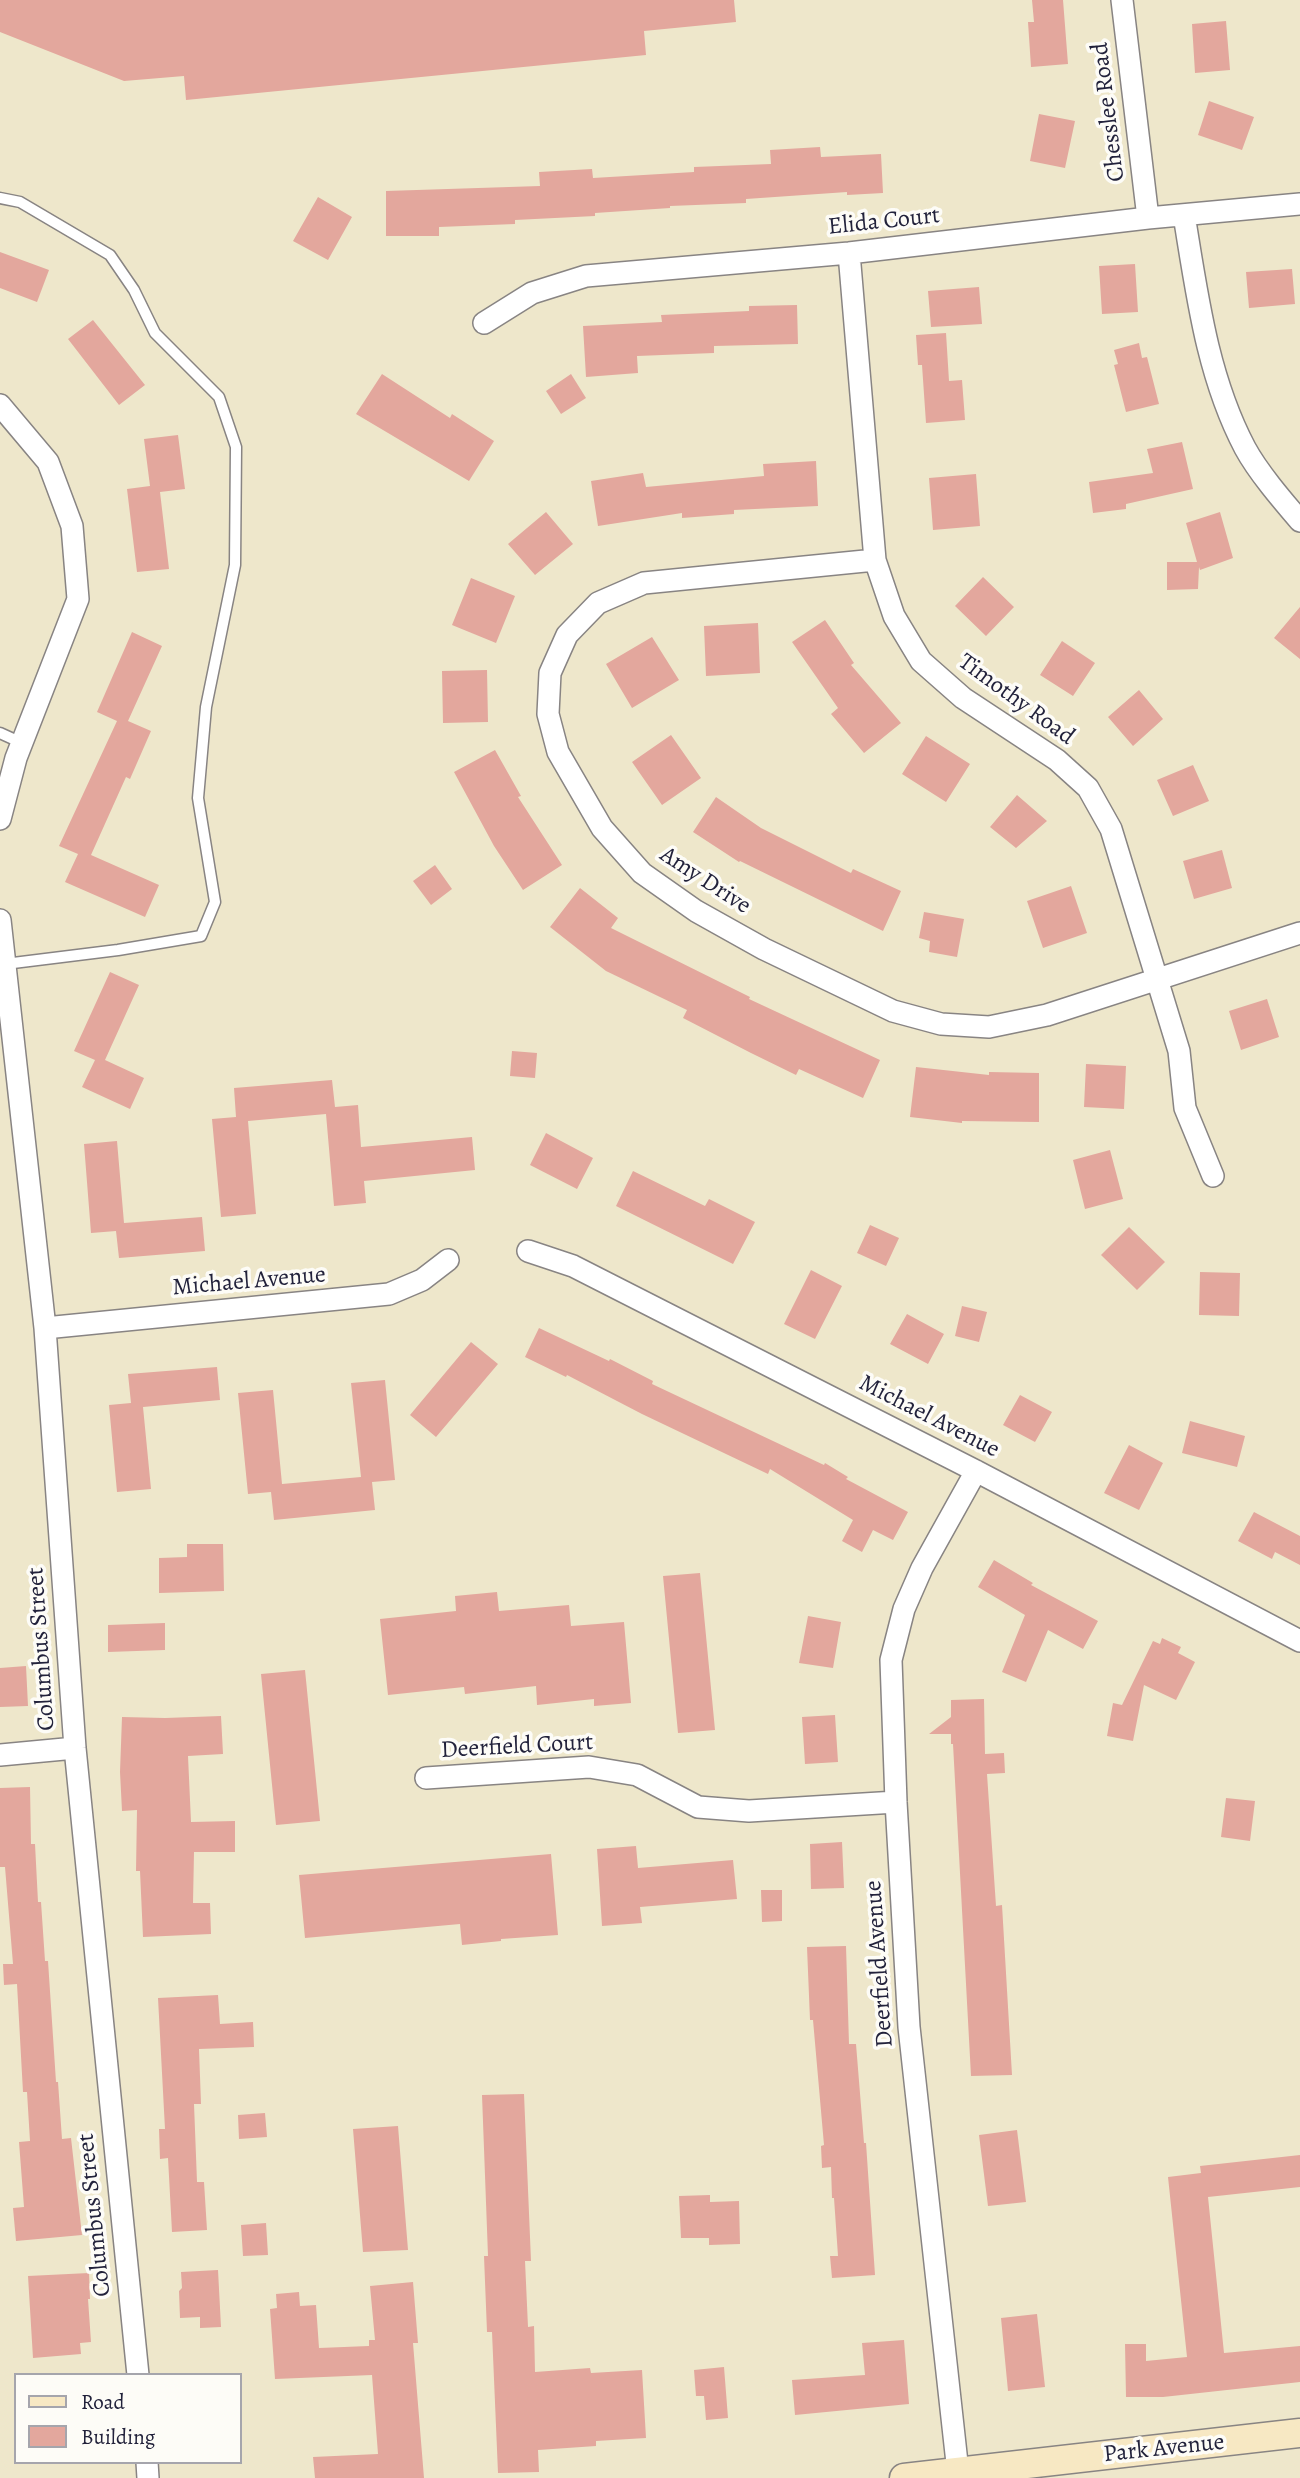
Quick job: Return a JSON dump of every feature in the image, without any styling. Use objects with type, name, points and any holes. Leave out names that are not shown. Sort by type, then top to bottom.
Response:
[{"type":"street","name":"Chesslee Road","points":[[1122,0],[1147,218]]},
{"type":"street","name":"Elida Court","points":[[484,323],[533,293],[586,276],[849,253],[1147,218],[1300,204]]},
{"type":"street","points":[[1184,215],[1202,323],[1219,385],[1246,449],[1300,521]]},
{"type":"street","name":"Timothy Road","points":[[849,253],[875,560],[894,616],[921,661],[963,698],[1057,760],[1088,789],[1111,829],[1179,1051],[1185,1108],[1213,1176]]},
{"type":"street","points":[[0,405],[48,462],[72,526],[78,598],[22,743],[0,819]]},
{"type":"street","name":"Amy Drive","points":[[875,560],[644,583],[598,603],[567,635],[550,673],[548,714],[558,752],[602,828],[642,873],[696,911],[764,949],[894,1011],[941,1024],[989,1027],[1047,1015],[1300,933]]},
{"type":"street","name":"Columbus Street","points":[[0,920],[45,1328],[75,1748],[138,2373]]},
{"type":"street","name":"Michael Avenue","points":[[528,1251],[573,1266],[976,1471],[1300,1641]]},
{"type":"street","name":"Michael Avenue","points":[[45,1328],[389,1294],[422,1280],[448,1260]]},
{"type":"street","name":"Deerfield Avenue","points":[[958,2472],[909,2027],[891,1660],[904,1609],[922,1568],[976,1471]]},
{"type":"street","points":[[0,1755],[75,1748]]},
{"type":"street","name":"Deerfield Court","points":[[426,1778],[589,1766],[637,1776],[698,1807],[749,1811],[896,1802]]},
{"type":"street","name":"Park Avenue","points":[[904,2478],[1300,2434]]},
{"type":"lane","points":[[0,198],[20,202],[110,255],[134,290],[155,333],[219,397],[236,447],[235,565],[206,707],[198,798],[215,902],[201,936],[118,950],[5,964]]},
{"type":"lane","points":[[0,733],[22,743]]},
{"type":"building","points":[[0,0],[734,0],[736,22],[644,31],[646,55],[186,100],[184,76],[124,81],[0,32]]},
{"type":"building","points":[[1032,0],[1063,0],[1068,64],[1031,67],[1028,22],[1034,22]]},
{"type":"building","points":[[1226,21],[1230,70],[1195,73],[1192,24]]},
{"type":"building","points":[[1209,101],[1254,117],[1242,150],[1198,135]]},
{"type":"building","points":[[1039,114],[1075,121],[1065,168],[1030,161]]},
{"type":"building","points":[[820,147],[821,157],[881,154],[883,193],[847,195],[847,192],[746,199],[746,203],[670,206],[595,213],[595,216],[515,220],[515,224],[439,227],[439,236],[386,236],[386,191],[540,186],[539,172],[592,169],[593,178],[694,172],[694,167],[771,164],[770,150]]},
{"type":"building","points":[[318,197],[352,217],[328,260],[293,241]]},
{"type":"building","points":[[0,252],[49,270],[37,302],[0,288]]},
{"type":"building","points":[[1135,264],[1138,312],[1102,314],[1099,266]]},
{"type":"building","points":[[1292,269],[1295,304],[1249,308],[1246,272]]},
{"type":"building","points":[[979,287],[982,324],[931,327],[928,291]]},
{"type":"building","points":[[797,305],[798,344],[714,346],[714,353],[637,356],[638,373],[586,377],[583,326],[662,322],[661,315],[749,311],[749,306]]},
{"type":"building","points":[[93,320],[145,385],[119,405],[68,339]]},
{"type":"building","points":[[946,333],[949,381],[962,380],[965,420],[926,423],[922,365],[918,365],[916,335]]},
{"type":"building","points":[[1139,343],[1142,358],[1147,357],[1159,404],[1126,412],[1114,365],[1118,364],[1114,350]]},
{"type":"building","points":[[382,374],[450,418],[452,414],[494,441],[469,481],[356,414]]},
{"type":"building","points":[[571,374],[586,398],[561,414],[546,391]]},
{"type":"building","points":[[178,435],[185,489],[160,492],[169,569],[137,572],[127,489],[150,486],[144,439]]},
{"type":"building","points":[[1182,442],[1193,489],[1126,504],[1126,509],[1093,513],[1089,482],[1153,473],[1147,449]]},
{"type":"building","points":[[816,461],[818,506],[734,510],[734,514],[682,518],[682,513],[598,526],[591,481],[643,473],[646,487],[764,476],[763,464]]},
{"type":"building","points":[[976,474],[980,526],[933,530],[929,478]]},
{"type":"building","points":[[546,512],[573,544],[535,575],[508,544]]},
{"type":"building","points":[[1220,512],[1233,558],[1200,570],[1199,567],[1198,589],[1167,590],[1167,562],[1197,562],[1186,523]]},
{"type":"building","points":[[983,577],[1014,607],[986,636],[955,606]]},
{"type":"building","points":[[471,578],[515,596],[496,643],[452,625]]},
{"type":"building","points":[[1300,607],[1300,659],[1274,638]]},
{"type":"building","points":[[825,620],[854,663],[851,665],[901,723],[864,753],[831,714],[838,708],[792,642]]},
{"type":"building","points":[[758,623],[760,673],[706,676],[704,626]]},
{"type":"building","points":[[132,632],[162,646],[128,721],[151,731],[130,779],[126,777],[91,855],[159,885],[145,917],[65,882],[78,854],[59,846],[117,721],[97,712]]},
{"type":"building","points":[[652,637],[679,680],[632,708],[606,664]]},
{"type":"building","points":[[1062,641],[1095,663],[1073,696],[1040,675]]},
{"type":"building","points":[[487,670],[488,722],[443,723],[442,671]]},
{"type":"building","points":[[1139,690],[1163,719],[1133,746],[1108,717]]},
{"type":"building","points":[[671,735],[701,778],[662,805],[632,762]]},
{"type":"building","points":[[926,736],[970,764],[946,802],[902,774]]},
{"type":"building","points":[[495,750],[521,796],[518,797],[562,865],[523,890],[494,846],[454,772]]},
{"type":"building","points":[[1193,765],[1209,801],[1173,816],[1157,780]]},
{"type":"building","points":[[1017,795],[1047,821],[1016,848],[990,827]]},
{"type":"building","points":[[716,797],[761,828],[851,873],[853,869],[901,891],[883,931],[739,862],[693,832]]},
{"type":"building","points":[[1222,850],[1232,888],[1194,899],[1183,861]]},
{"type":"building","points":[[435,865],[452,889],[431,905],[413,881]]},
{"type":"building","points":[[1071,886],[1087,933],[1043,948],[1027,901]]},
{"type":"building","points":[[580,888],[618,918],[611,928],[750,997],[749,999],[880,1060],[863,1098],[799,1069],[796,1075],[751,1053],[683,1018],[687,1010],[606,971],[550,927]]},
{"type":"building","points":[[924,912],[964,919],[957,957],[929,952],[930,941],[919,938]]},
{"type":"building","points":[[110,972],[139,985],[105,1060],[144,1078],[130,1109],[82,1087],[95,1060],[74,1051]]},
{"type":"building","points":[[1267,999],[1279,1037],[1241,1050],[1229,1011]]},
{"type":"building","points":[[512,1051],[537,1053],[535,1078],[510,1076]]},
{"type":"building","points":[[1086,1064],[1126,1066],[1124,1109],[1084,1107]]},
{"type":"building","points":[[916,1067],[989,1075],[989,1072],[1039,1073],[1039,1122],[962,1123],[910,1117]]},
{"type":"building","points":[[332,1080],[335,1107],[358,1105],[361,1147],[472,1137],[475,1170],[364,1181],[366,1203],[334,1206],[326,1114],[248,1121],[256,1214],[221,1217],[212,1119],[236,1117],[234,1088]]},
{"type":"building","points":[[546,1133],[593,1158],[577,1189],[530,1165]]},
{"type":"building","points":[[117,1141],[124,1223],[202,1217],[205,1251],[119,1258],[116,1231],[91,1233],[84,1144]]},
{"type":"building","points":[[1110,1150],[1123,1199],[1085,1209],[1073,1160]]},
{"type":"building","points":[[633,1171],[705,1206],[709,1199],[755,1222],[733,1264],[616,1206]]},
{"type":"building","points":[[870,1225],[899,1238],[886,1266],[857,1253]]},
{"type":"building","points":[[1129,1227],[1165,1262],[1137,1290],[1101,1255]]},
{"type":"building","points":[[811,1270],[842,1286],[815,1339],[784,1324]]},
{"type":"building","points":[[1200,1272],[1240,1273],[1239,1316],[1199,1315]]},
{"type":"building","points":[[962,1306],[987,1312],[979,1342],[955,1336]]},
{"type":"building","points":[[907,1314],[944,1334],[928,1364],[890,1344]]},
{"type":"building","points":[[539,1328],[609,1361],[610,1359],[653,1381],[652,1384],[824,1465],[825,1463],[848,1477],[846,1479],[908,1512],[893,1540],[873,1530],[862,1552],[842,1541],[853,1520],[770,1469],[768,1474],[525,1357]]},
{"type":"building","points":[[471,1342],[498,1364],[436,1437],[410,1415]]},
{"type":"building","points":[[217,1367],[220,1400],[143,1407],[151,1489],[117,1492],[109,1405],[131,1403],[128,1374]]},
{"type":"building","points":[[385,1380],[395,1480],[372,1482],[375,1510],[274,1520],[271,1492],[248,1494],[238,1393],[273,1390],[282,1484],[361,1477],[351,1383]]},
{"type":"building","points":[[1020,1395],[1052,1412],[1035,1442],[1003,1425]]},
{"type":"building","points":[[1190,1421],[1245,1436],[1237,1467],[1182,1453]]},
{"type":"building","points":[[1129,1445],[1163,1463],[1139,1510],[1104,1493]]},
{"type":"building","points":[[1254,1512],[1300,1536],[1300,1565],[1275,1552],[1272,1559],[1238,1541]]},
{"type":"building","points":[[187,1544],[223,1544],[224,1591],[159,1593],[159,1558],[187,1557]]},
{"type":"building","points":[[994,1560],[1033,1583],[1031,1585],[1098,1621],[1083,1649],[1048,1630],[1026,1682],[1002,1672],[1025,1615],[978,1587]]},
{"type":"building","points":[[700,1573],[715,1730],[678,1733],[663,1576]]},
{"type":"building","points":[[497,1592],[499,1611],[569,1605],[571,1626],[624,1622],[631,1703],[594,1706],[594,1699],[537,1705],[536,1686],[465,1694],[464,1687],[388,1695],[380,1619],[456,1611],[455,1596]]},
{"type":"building","points":[[808,1616],[841,1622],[833,1668],[799,1663]]},
{"type":"building","points":[[165,1623],[165,1650],[108,1652],[108,1625]]},
{"type":"building","points":[[1162,1638],[1181,1647],[1178,1653],[1195,1662],[1176,1700],[1144,1685],[1133,1741],[1107,1736],[1113,1703],[1122,1705],[1153,1641],[1160,1644]]},
{"type":"building","points":[[26,1666],[28,1706],[0,1707],[0,1668]]},
{"type":"building","points":[[305,1670],[320,1821],[276,1825],[261,1674]]},
{"type":"building","points":[[984,1699],[985,1754],[1004,1753],[1005,1773],[987,1774],[996,1906],[1002,1905],[1012,2075],[971,2076],[953,1744],[951,1734],[929,1734],[951,1717],[951,1700]]},
{"type":"building","points":[[835,1715],[838,1762],[805,1764],[802,1717]]},
{"type":"building","points":[[221,1716],[223,1754],[188,1756],[191,1822],[235,1821],[235,1852],[194,1852],[193,1903],[210,1903],[211,1934],[143,1937],[140,1871],[136,1871],[137,1810],[122,1811],[122,1717]]},
{"type":"building","points":[[30,1787],[31,1844],[35,1844],[38,1902],[41,1902],[45,1961],[48,1961],[62,2139],[71,2138],[82,2235],[16,2241],[13,2208],[24,2207],[19,2142],[30,2141],[27,2092],[23,2092],[17,1984],[4,1985],[3,1964],[13,1964],[5,1867],[0,1867],[0,1788]]},
{"type":"building","points":[[1226,1798],[1255,1801],[1250,1841],[1221,1837]]},
{"type":"building","points":[[842,1842],[844,1888],[811,1889],[810,1844]]},
{"type":"building","points":[[636,1846],[638,1868],[733,1860],[737,1899],[640,1907],[642,1923],[602,1926],[597,1849]]},
{"type":"building","points":[[551,1854],[558,1935],[462,1945],[460,1924],[305,1938],[299,1875]]},
{"type":"building","points":[[761,1890],[782,1890],[782,1921],[762,1922]]},
{"type":"building","points":[[846,1946],[849,2044],[856,2044],[875,2275],[832,2278],[830,2256],[838,2256],[834,2198],[831,2167],[822,2168],[821,2146],[824,2145],[813,2020],[810,2020],[807,1947]]},
{"type":"building","points":[[218,1995],[220,2024],[253,2022],[254,2047],[199,2049],[201,2104],[194,2104],[197,2182],[204,2182],[207,2230],[172,2232],[168,2158],[160,2159],[159,2129],[165,2129],[158,1998]]},
{"type":"building","points":[[524,2094],[531,2261],[525,2261],[528,2327],[534,2326],[535,2372],[590,2368],[591,2373],[642,2370],[646,2438],[596,2441],[596,2446],[538,2450],[539,2472],[498,2473],[492,2332],[487,2332],[484,2256],[488,2256],[482,2095]]},
{"type":"building","points":[[265,2113],[267,2137],[239,2139],[238,2115]]},
{"type":"building","points":[[398,2126],[408,2250],[363,2252],[353,2129]]},
{"type":"building","points":[[1017,2130],[1026,2202],[988,2206],[979,2135]]},
{"type":"building","points":[[1300,2155],[1300,2187],[1208,2197],[1224,2353],[1300,2346],[1300,2382],[1163,2397],[1126,2397],[1125,2344],[1146,2344],[1146,2361],[1187,2357],[1168,2177],[1201,2173],[1200,2166]]},
{"type":"building","points":[[710,2195],[710,2202],[739,2201],[740,2244],[709,2245],[709,2238],[681,2238],[679,2196]]},
{"type":"building","points":[[266,2223],[268,2255],[243,2256],[241,2225]]},
{"type":"building","points":[[218,2270],[221,2327],[200,2328],[200,2317],[180,2318],[181,2272]]},
{"type":"building","points":[[89,2273],[91,2342],[80,2343],[81,2354],[33,2358],[28,2276]]},
{"type":"building","points":[[413,2282],[418,2343],[413,2343],[424,2478],[315,2478],[313,2457],[378,2454],[372,2375],[275,2379],[270,2309],[277,2308],[276,2294],[299,2292],[300,2306],[316,2305],[319,2348],[369,2346],[369,2340],[375,2340],[370,2286]]},
{"type":"building","points":[[1037,2314],[1045,2387],[1008,2391],[1001,2318]]},
{"type":"building","points":[[904,2340],[909,2404],[795,2415],[792,2380],[865,2375],[862,2343]]},
{"type":"building","points":[[724,2367],[728,2418],[706,2420],[704,2396],[696,2396],[694,2370]]}]
